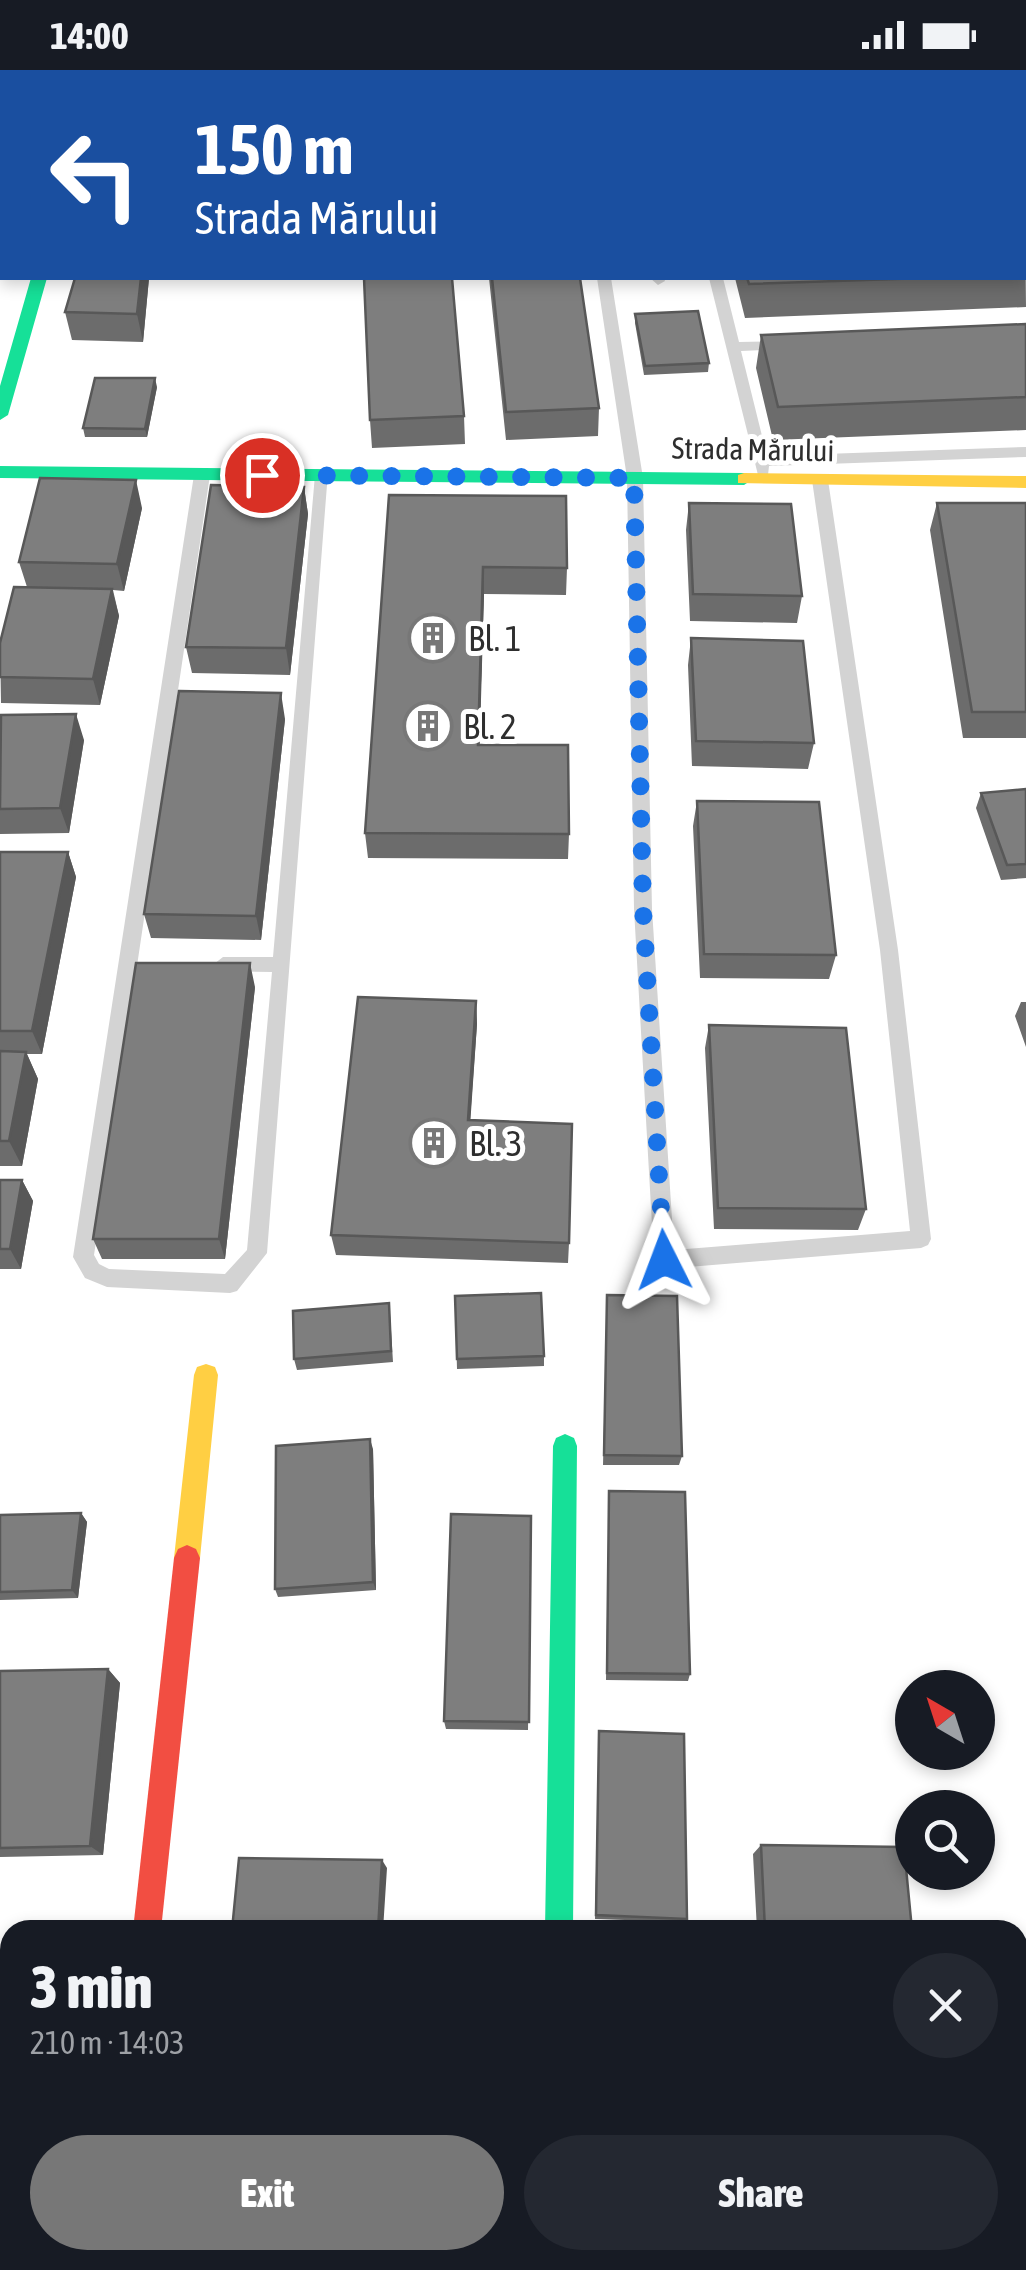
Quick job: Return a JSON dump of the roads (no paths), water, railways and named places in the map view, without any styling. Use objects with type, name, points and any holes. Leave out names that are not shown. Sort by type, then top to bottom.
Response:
[{"type":"street","points":[[0,415],[38,280]]},
{"type":"street","name":"Strada Mărului","points":[[0,472],[634,478],[762,470],[820,480],[1026,482]]},
{"type":"street","points":[[148,1920],[206,1374]]},
{"type":"street","points":[[559,1920],[565,1446]]},
{"type":"lane","points":[[604,280],[634,478],[642,890],[664,1260],[921,1239],[889,950],[820,480]]},
{"type":"lane","points":[[716,280],[762,470],[1026,452]]},
{"type":"lane","points":[[732,347],[811,344]]},
{"type":"lane","points":[[202,475],[178,693],[137,963],[83,1257],[92,1271],[107,1278],[230,1284],[257,1253],[282,965],[295,694],[323,475]]},
{"type":"lane","points":[[204,964],[282,965]]},
{"type":"place","name":"Bl. 1","points":[[433,638]]},
{"type":"place","name":"Bl. 2","points":[[428,726]]},
{"type":"place","name":"Bl. 3","points":[[434,1143]]}]
